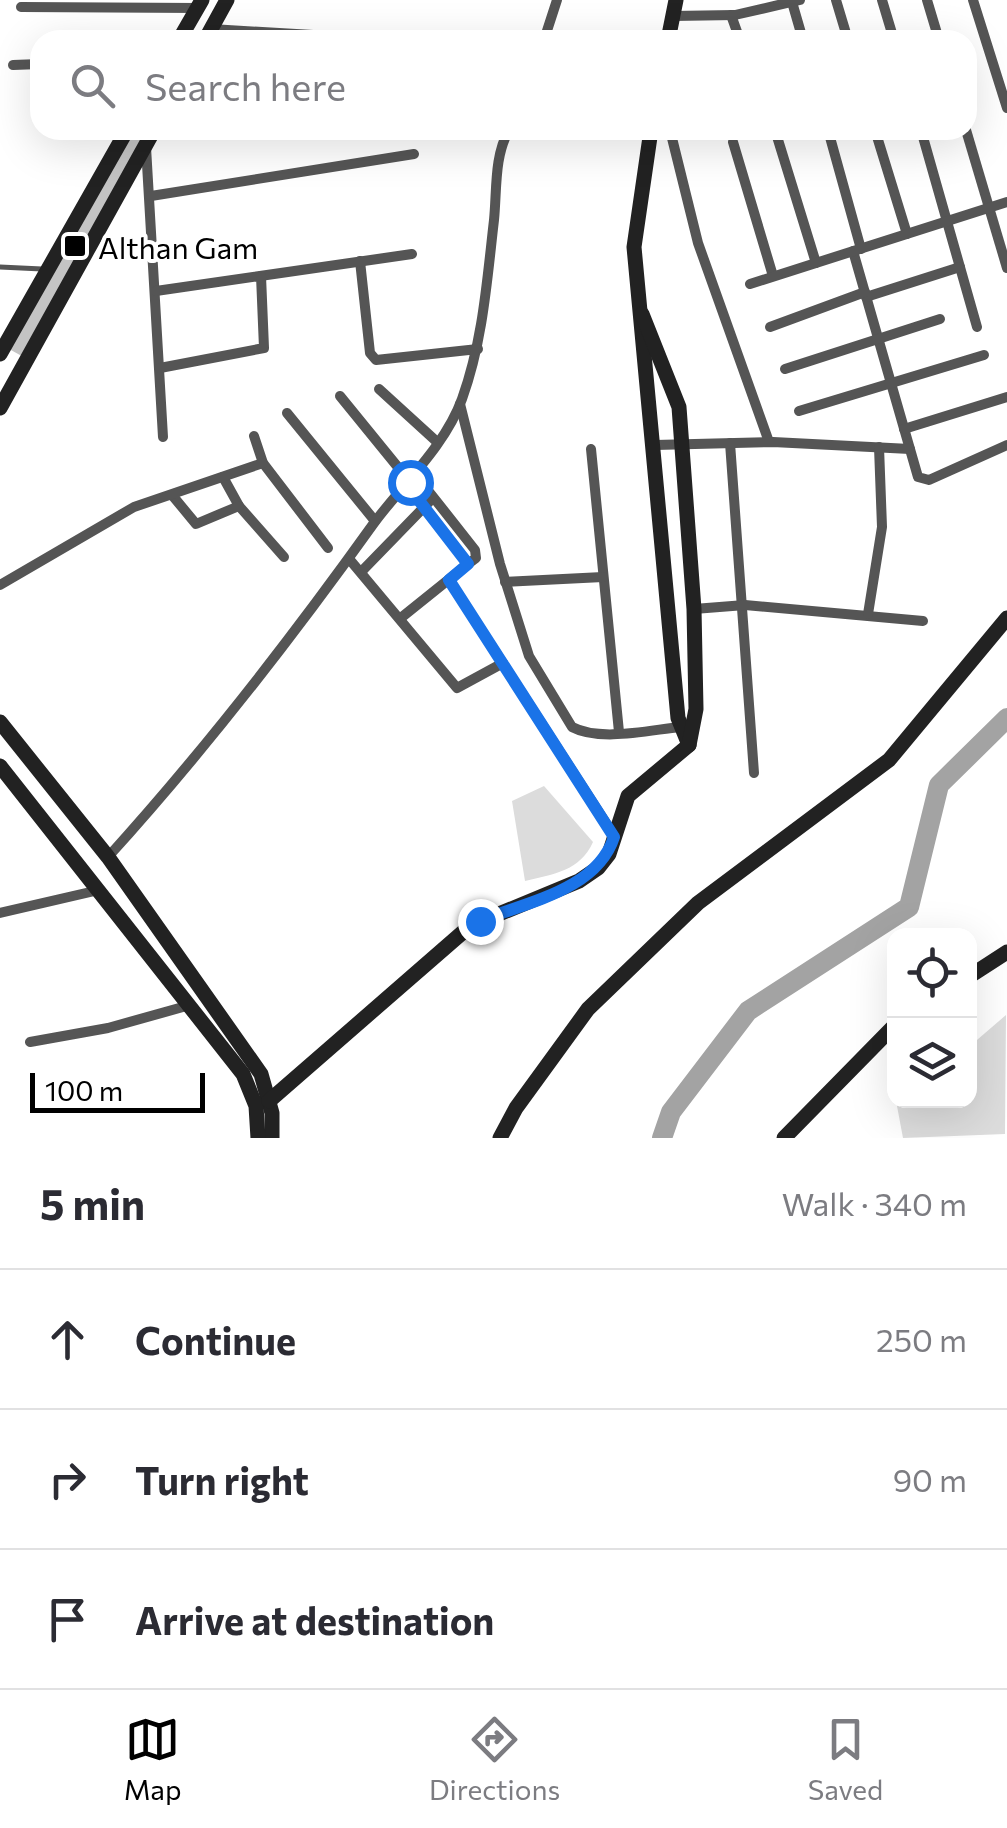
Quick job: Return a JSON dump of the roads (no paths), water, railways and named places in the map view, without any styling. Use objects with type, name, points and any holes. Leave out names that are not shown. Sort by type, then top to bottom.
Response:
[{"type":"street","points":[[210,30],[227,0]]},
{"type":"street","points":[[547,30],[557,0]]},
{"type":"street","points":[[836,0],[845,30]]},
{"type":"street","points":[[882,0],[891,30]]},
{"type":"street","points":[[927,0],[936,30]]},
{"type":"street","points":[[973,0],[1007,108]]},
{"type":"street","points":[[674,8],[730,15],[761,5],[796,1],[801,30]]},
{"type":"street","points":[[20,7],[200,4]]},
{"type":"street","points":[[185,30],[200,4]]},
{"type":"street","points":[[730,15],[736,30]]},
{"type":"street","points":[[13,65],[30,64]]},
{"type":"street","points":[[0,354],[121,140]]},
{"type":"street","points":[[0,408],[146,140]]},
{"type":"street","points":[[149,140],[163,437]]},
{"type":"street","points":[[108,857],[180,778],[350,560],[411,480],[460,404],[478,349],[498,160],[505,140]]},
{"type":"street","points":[[650,140],[634,247],[656,445],[680,727],[689,744]]},
{"type":"street","points":[[672,140],[698,242],[769,442]]},
{"type":"street","points":[[778,140],[816,263]]},
{"type":"street","points":[[830,140],[865,295],[918,476],[925,481],[1007,445]]},
{"type":"street","points":[[879,140],[907,234]]},
{"type":"street","points":[[923,140],[977,327]]},
{"type":"street","points":[[969,140],[1007,268]]},
{"type":"street","points":[[733,142],[773,276]]},
{"type":"street","points":[[151,196],[414,154]]},
{"type":"street","points":[[750,284],[1007,202]]},
{"type":"street","points":[[156,292],[412,254]]},
{"type":"street","points":[[360,262],[370,353],[376,360],[478,349]]},
{"type":"street","points":[[770,327],[960,267]]},
{"type":"street","points":[[160,368],[264,348],[260,276]]},
{"type":"street","points":[[270,1101],[462,932],[589,876],[609,854],[628,796],[689,744],[696,710],[694,609],[677,394],[642,314]]},
{"type":"street","points":[[784,369],[879,342],[940,319]]},
{"type":"street","points":[[799,411],[892,386],[984,355]]},
{"type":"street","points":[[379,389],[436,441]]},
{"type":"street","points":[[340,396],[475,550],[476,558],[402,617]]},
{"type":"street","points":[[904,429],[1007,396]]},
{"type":"street","points":[[460,404],[505,582],[529,656],[572,726],[582,732],[680,727]]},
{"type":"street","points":[[287,413],[376,521]]},
{"type":"street","points":[[254,436],[263,463],[328,548]]},
{"type":"street","points":[[656,445],[769,442],[910,449]]},
{"type":"street","points":[[730,443],[745,605],[754,773]]},
{"type":"street","points":[[868,614],[882,527],[879,448]]},
{"type":"street","points":[[591,449],[619,732]]},
{"type":"street","points":[[0,585],[134,508],[263,463]]},
{"type":"street","points":[[223,477],[239,506],[284,558]]},
{"type":"street","points":[[172,494],[196,524],[239,506]]},
{"type":"street","points":[[362,572],[429,502]]},
{"type":"street","points":[[350,560],[402,617],[457,688],[503,663]]},
{"type":"street","points":[[505,582],[604,577]]},
{"type":"street","points":[[449,580],[614,837]]},
{"type":"street","points":[[694,609],[745,605],[924,621]]},
{"type":"street","points":[[500,1138],[516,1108],[580,1018],[698,904],[890,760],[1007,618]]},
{"type":"street","points":[[0,722],[108,857],[261,1074],[270,1101],[272,1138]]},
{"type":"street","points":[[0,766],[251,1088],[258,1138]]},
{"type":"street","points":[[0,913],[99,890]]},
{"type":"street","points":[[977,971],[1007,952]]},
{"type":"street","points":[[30,1042],[108,1028],[190,1006]]},
{"type":"street","points":[[784,1138],[887,1033]]},
{"type":"lane","points":[[0,268],[47,269]]},
{"type":"waterway","points":[[662,1138],[671,1112],[748,1011],[909,907],[939,785],[1007,718]]},
{"type":"place","name":"Althan Gam","points":[[75,246]]}]
